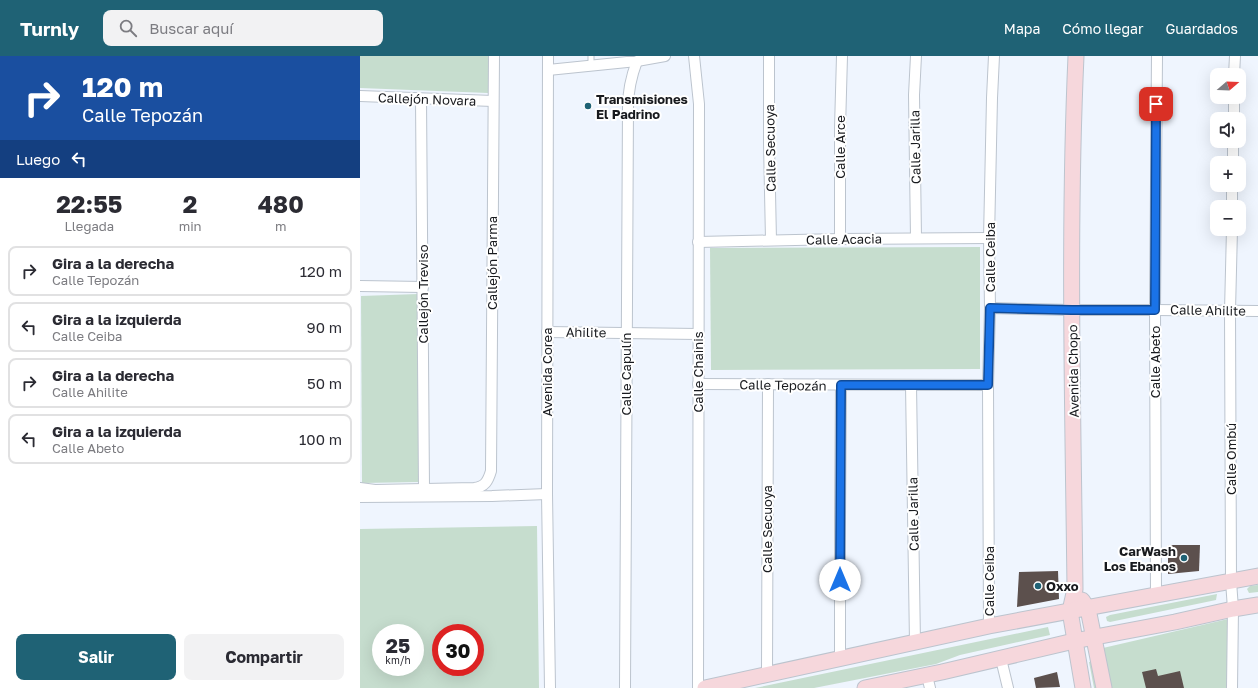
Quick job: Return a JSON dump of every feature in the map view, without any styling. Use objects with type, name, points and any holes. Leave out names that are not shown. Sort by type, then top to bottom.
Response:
[{"type":"street","name":"Callejón Parma","points":[[424,488],[479,488],[487,483],[491,471],[494,56]]},
{"type":"street","name":"Avenida Corea","points":[[548,56],[547,494],[550,688]]},
{"type":"street","points":[[548,70],[591,61],[666,56]]},
{"type":"street","name":"Calle Chainis","points":[[694,56],[699,104],[698,688]]},
{"type":"street","name":"Calle Secuoya","points":[[769,56],[769,144],[772,240]]},
{"type":"street","name":"Calle Arce","points":[[840,239],[840,120],[842,56]]},
{"type":"street","name":"Calle Jarilla","points":[[916,56],[914,95],[916,238]]},
{"type":"street","name":"Calle Ceiba","points":[[989,626],[989,238],[994,56]]},
{"type":"street","name":"Avenida Chopo","points":[[1076,56],[1073,121],[1072,310],[1075,589],[1070,611],[1083,688]]},
{"type":"street","name":"Calle Abeto","points":[[1156,596],[1155,310],[1157,56]]},
{"type":"street","points":[[1234,68],[1235,56]]},
{"type":"street","name":"Calle Capulín","points":[[625,688],[628,90],[631,76],[638,59]]},
{"type":"street","name":"Callejón Novara","points":[[360,96],[493,102]]},
{"type":"street","name":"Callejón Treviso","points":[[421,99],[424,488]]},
{"type":"street","name":"Calle Ombú","points":[[1232,236],[1230,311],[1231,581],[1233,609],[1232,688]]},
{"type":"street","name":"Calle Acacia","points":[[698,242],[989,238]]},
{"type":"street","points":[[360,286],[423,287]]},
{"type":"street","name":"Calle Ahilite","points":[[990,308],[1258,311]]},
{"type":"street","name":"Ahilite","points":[[547,332],[698,334]]},
{"type":"street","name":"Calle Tepozán","points":[[698,384],[911,386],[988,385]]},
{"type":"street","name":"Calle Secuoya","points":[[767,674],[768,384]]},
{"type":"street","points":[[840,658],[841,385]]},
{"type":"street","name":"Calle Jarilla","points":[[911,386],[915,643]]},
{"type":"street","points":[[360,488],[375,490],[424,488]]},
{"type":"street","points":[[360,497],[547,494]]},
{"type":"street","points":[[705,688],[989,626],[1088,609],[1258,576]]},
{"type":"street","points":[[1075,589],[1088,609],[1104,688]]},
{"type":"street","points":[[865,688],[928,682],[1001,659],[1074,641],[1175,622],[1258,604]]},
{"type":"street","points":[[1001,659],[1008,688]]},
{"type":"green space","points":[[360,56],[488,56],[488,93],[360,88]]},
{"type":"green space","points":[[980,247],[980,369],[711,370],[710,248]]},
{"type":"green space","points":[[418,294],[419,482],[362,483],[361,296]]},
{"type":"green space","points":[[537,526],[539,688],[360,688],[360,529]]},
{"type":"green space","points":[[1258,585],[1258,592],[1249,593],[1247,589],[1250,586]]},
{"type":"green space","points":[[1217,594],[1216,600],[1110,622],[1107,621],[1106,617],[1110,615]]},
{"type":"green space","points":[[1228,619],[1227,688],[1112,688],[1103,648]]},
{"type":"green space","points":[[1048,627],[1050,635],[960,655],[936,664],[814,688],[755,688]]},
{"type":"green space","points":[[1094,661],[1100,688],[1094,688],[1089,662]]},
{"type":"building","name":"CarWash Los Ebanos","points":[[1168,545],[1200,545],[1199,571],[1168,574]]},
{"type":"building","name":"Oxxo","points":[[1058,571],[1059,599],[1017,607],[1019,572]]},
{"type":"building","points":[[1156,669],[1158,676],[1180,671],[1184,688],[1146,688],[1142,672]]},
{"type":"building","points":[[1057,672],[1060,687],[1036,688],[1034,678]]},
{"type":"place","name":"Transmisiones El Padrino","points":[[588,106]]},
{"type":"place","name":"CarWash Los Ebanos","points":[[1184,558]]},
{"type":"place","name":"Oxxo","points":[[1038,586]]},
{"type":"route","points":[[840,580],[841,385],[988,385],[990,308],[1034,310],[1155,310],[1156,104]]}]
